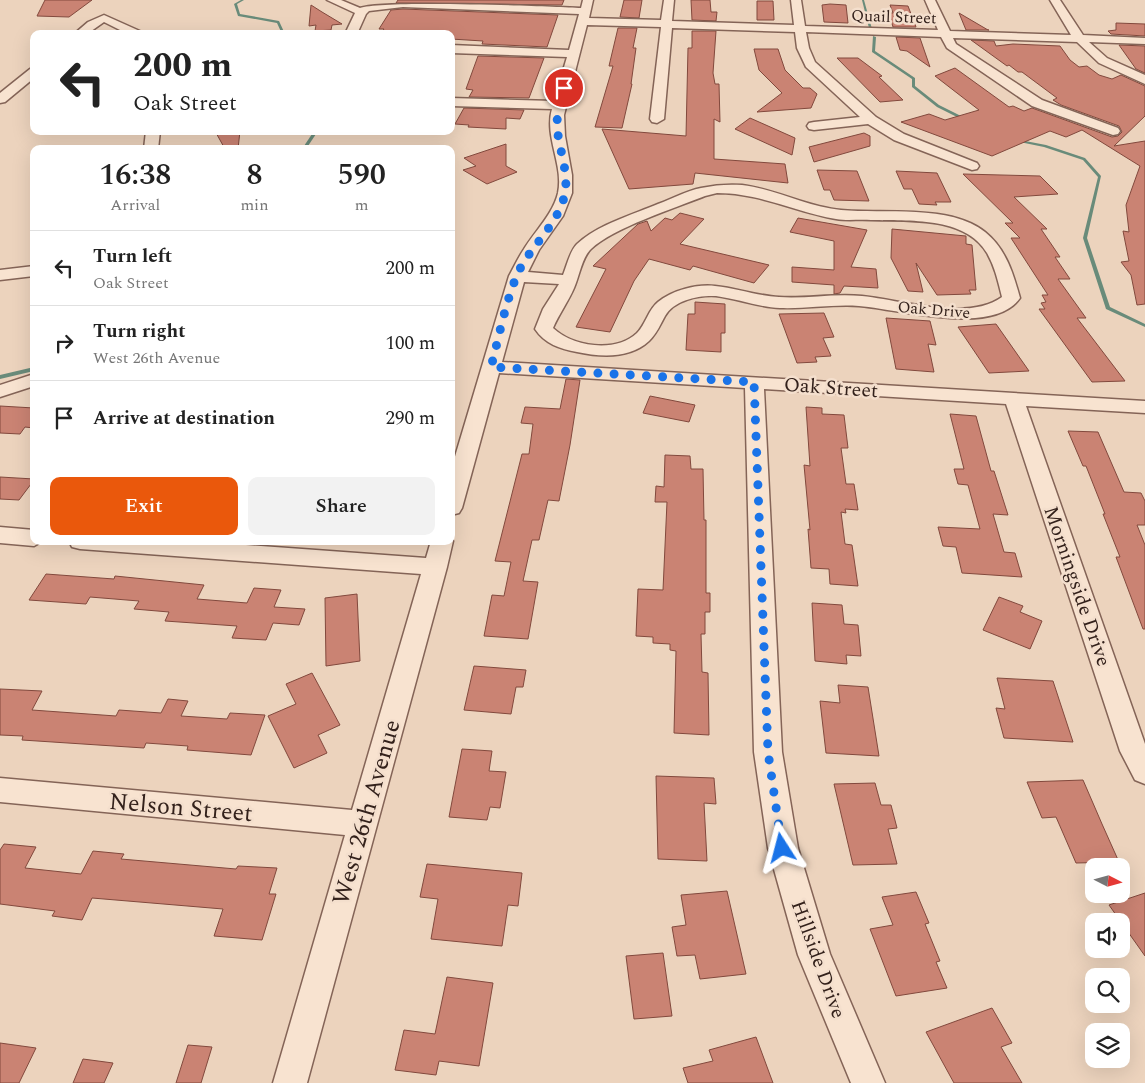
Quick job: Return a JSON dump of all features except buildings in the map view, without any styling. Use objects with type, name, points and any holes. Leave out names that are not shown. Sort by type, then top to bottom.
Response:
[{"type":"street","points":[[332,0],[361,12],[353,30]]},
{"type":"street","points":[[657,119],[669,0]]},
{"type":"street","points":[[796,0],[803,48],[810,64],[871,120],[929,154],[972,166]]},
{"type":"street","points":[[930,0],[951,46],[1037,103],[1113,130]]},
{"type":"street","points":[[1056,0],[1080,39],[1092,52],[1113,66],[1145,80]]},
{"type":"street","name":"Quail Street","points":[[361,12],[366,8],[403,4],[585,11],[666,24],[1145,42]]},
{"type":"street","points":[[455,494],[519,271],[556,216],[565,193],[565,175],[557,125],[560,105],[585,11]]},
{"type":"street","points":[[85,30],[104,13],[132,30]]},
{"type":"street","points":[[455,49],[573,54]]},
{"type":"street","points":[[0,99],[30,75]]},
{"type":"street","points":[[455,102],[560,105]]},
{"type":"street","points":[[814,126],[871,120]]},
{"type":"street","name":"Oak Drive","points":[[717,189],[753,191],[837,214],[936,218],[962,225],[986,239],[998,256],[1009,281],[1011,298],[996,308],[975,313],[946,312],[858,301],[770,302],[715,291],[693,292],[669,303],[660,311],[647,333],[634,344],[611,352],[598,352],[566,345],[551,337],[544,329],[552,309],[565,289],[570,275],[582,248],[601,234],[700,192],[717,189]]},
{"type":"street","points":[[0,275],[30,271]]},
{"type":"street","points":[[519,271],[570,275]]},
{"type":"street","name":"Oak Street","points":[[491,367],[1143,407]]},
{"type":"street","points":[[0,391],[30,381]]},
{"type":"street","name":"Hillside Drive","points":[[754,382],[768,752],[782,848],[814,955],[868,1083]]},
{"type":"street","name":"Morningside Drive","points":[[1014,399],[1134,751],[1145,772]]},
{"type":"street","points":[[0,535],[30,538]]},
{"type":"street","points":[[190,545],[438,554]]},
{"type":"street","name":"West 26th Avenue","points":[[290,1083],[438,554]]},
{"type":"street","name":"Nelson Street","points":[[0,790],[362,824]]},
{"type":"waterway","points":[[243,0],[235,4],[239,15],[278,22],[282,30]]},
{"type":"waterway","points":[[863,0],[871,28]]},
{"type":"waterway","points":[[874,37],[873,51],[914,79],[913,86],[938,106],[966,120]]},
{"type":"waterway","points":[[307,145],[313,135]]},
{"type":"waterway","points":[[1016,140],[1045,146],[1084,159],[1100,177],[1085,238],[1108,308],[1145,326]]},
{"type":"waterway","points":[[0,377],[30,370]]},
{"type":"route","points":[[564,88],[557,125],[565,175],[563,201],[556,216],[531,250],[517,276],[491,367],[754,382],[768,752],[782,848]]}]
